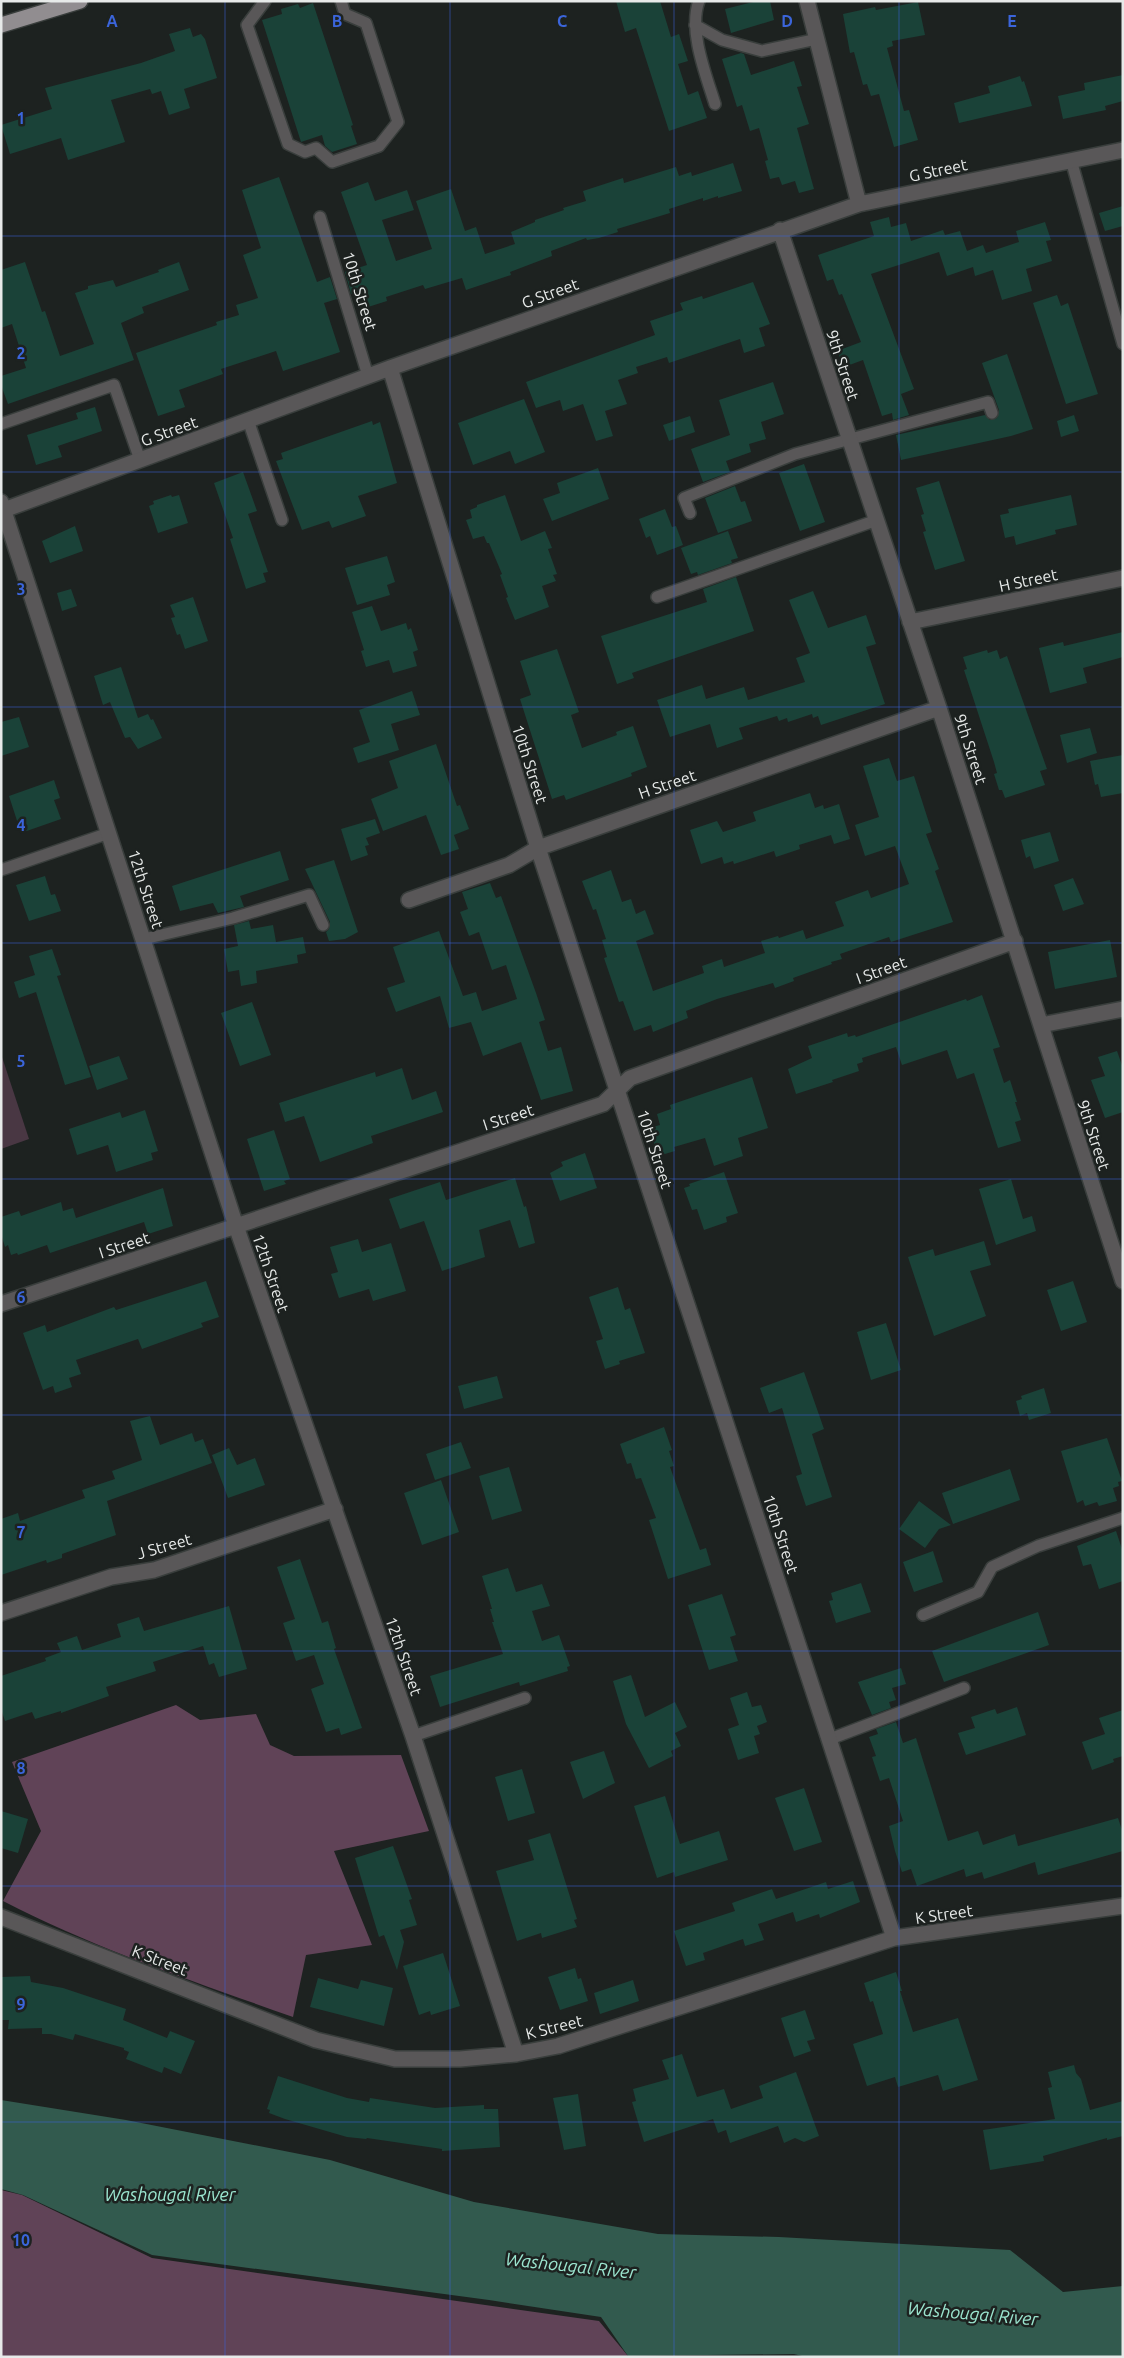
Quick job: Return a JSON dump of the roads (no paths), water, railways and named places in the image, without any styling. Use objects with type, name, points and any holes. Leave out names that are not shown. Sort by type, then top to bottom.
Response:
[{"type":"main road","points":[[1,25],[80,1]]},
{"type":"street","points":[[807,1],[859,204]]},
{"type":"street","name":"G Street","points":[[2,508],[140,460],[390,368],[780,230],[859,204],[1123,150]]},
{"type":"street","name":"9th Street","points":[[780,230],[939,708],[1123,1281]]},
{"type":"street","name":"10th Street","points":[[390,368],[538,848],[894,1938]]},
{"type":"street","name":"12th Street","points":[[2,508],[236,1226],[413,1736],[516,2054]]},
{"type":"street","name":"H Street","points":[[910,622],[1123,578]]},
{"type":"street","name":"H Street","points":[[410,900],[510,865],[538,848],[939,708]]},
{"type":"street","name":"I Street","points":[[1,1304],[603,1104],[617,1088],[630,1078],[1014,941]]},
{"type":"street","points":[[1041,1025],[1123,1009]]},
{"type":"street","name":"J Street","points":[[1,1613],[111,1577],[154,1570],[335,1509]]},
{"type":"street","name":"K Street","points":[[1,1917],[316,2040],[395,2059],[460,2059],[516,2054],[558,2046],[894,1938],[1123,1906]]},
{"type":"lane","points":[[265,1],[247,25],[288,144],[305,152],[316,148],[332,162],[379,146],[398,122],[366,23],[344,14],[341,1]]},
{"type":"lane","points":[[699,1],[695,11],[695,25],[701,57],[715,104]]},
{"type":"lane","points":[[695,25],[722,40],[762,51],[817,39]]},
{"type":"lane","points":[[1071,160],[1123,344]]},
{"type":"lane","name":"10th Street","points":[[320,217],[368,376]]},
{"type":"lane","points":[[1,424],[114,385],[140,460]]},
{"type":"lane","points":[[690,513],[684,498],[795,454],[988,402],[992,413]]},
{"type":"lane","points":[[248,420],[282,520]]},
{"type":"lane","points":[[657,598],[876,520]]},
{"type":"lane","points":[[1,870],[109,833]]},
{"type":"lane","points":[[144,939],[233,918],[309,895],[323,925]]},
{"type":"lane","points":[[923,1615],[978,1592],[992,1567],[1038,1546],[1123,1518]]},
{"type":"lane","points":[[830,1739],[964,1688]]},
{"type":"lane","points":[[413,1736],[525,1698]]},
{"type":"water","name":"Washougal River","points":[[1,2100],[126,2120],[330,2160],[474,2202],[658,2234],[779,2237],[1010,2250],[1063,2292],[1123,2286],[1123,2357],[806,2357],[794,2354],[628,2356],[601,2317],[489,2300],[152,2255],[23,2195],[1,2189]]}]
